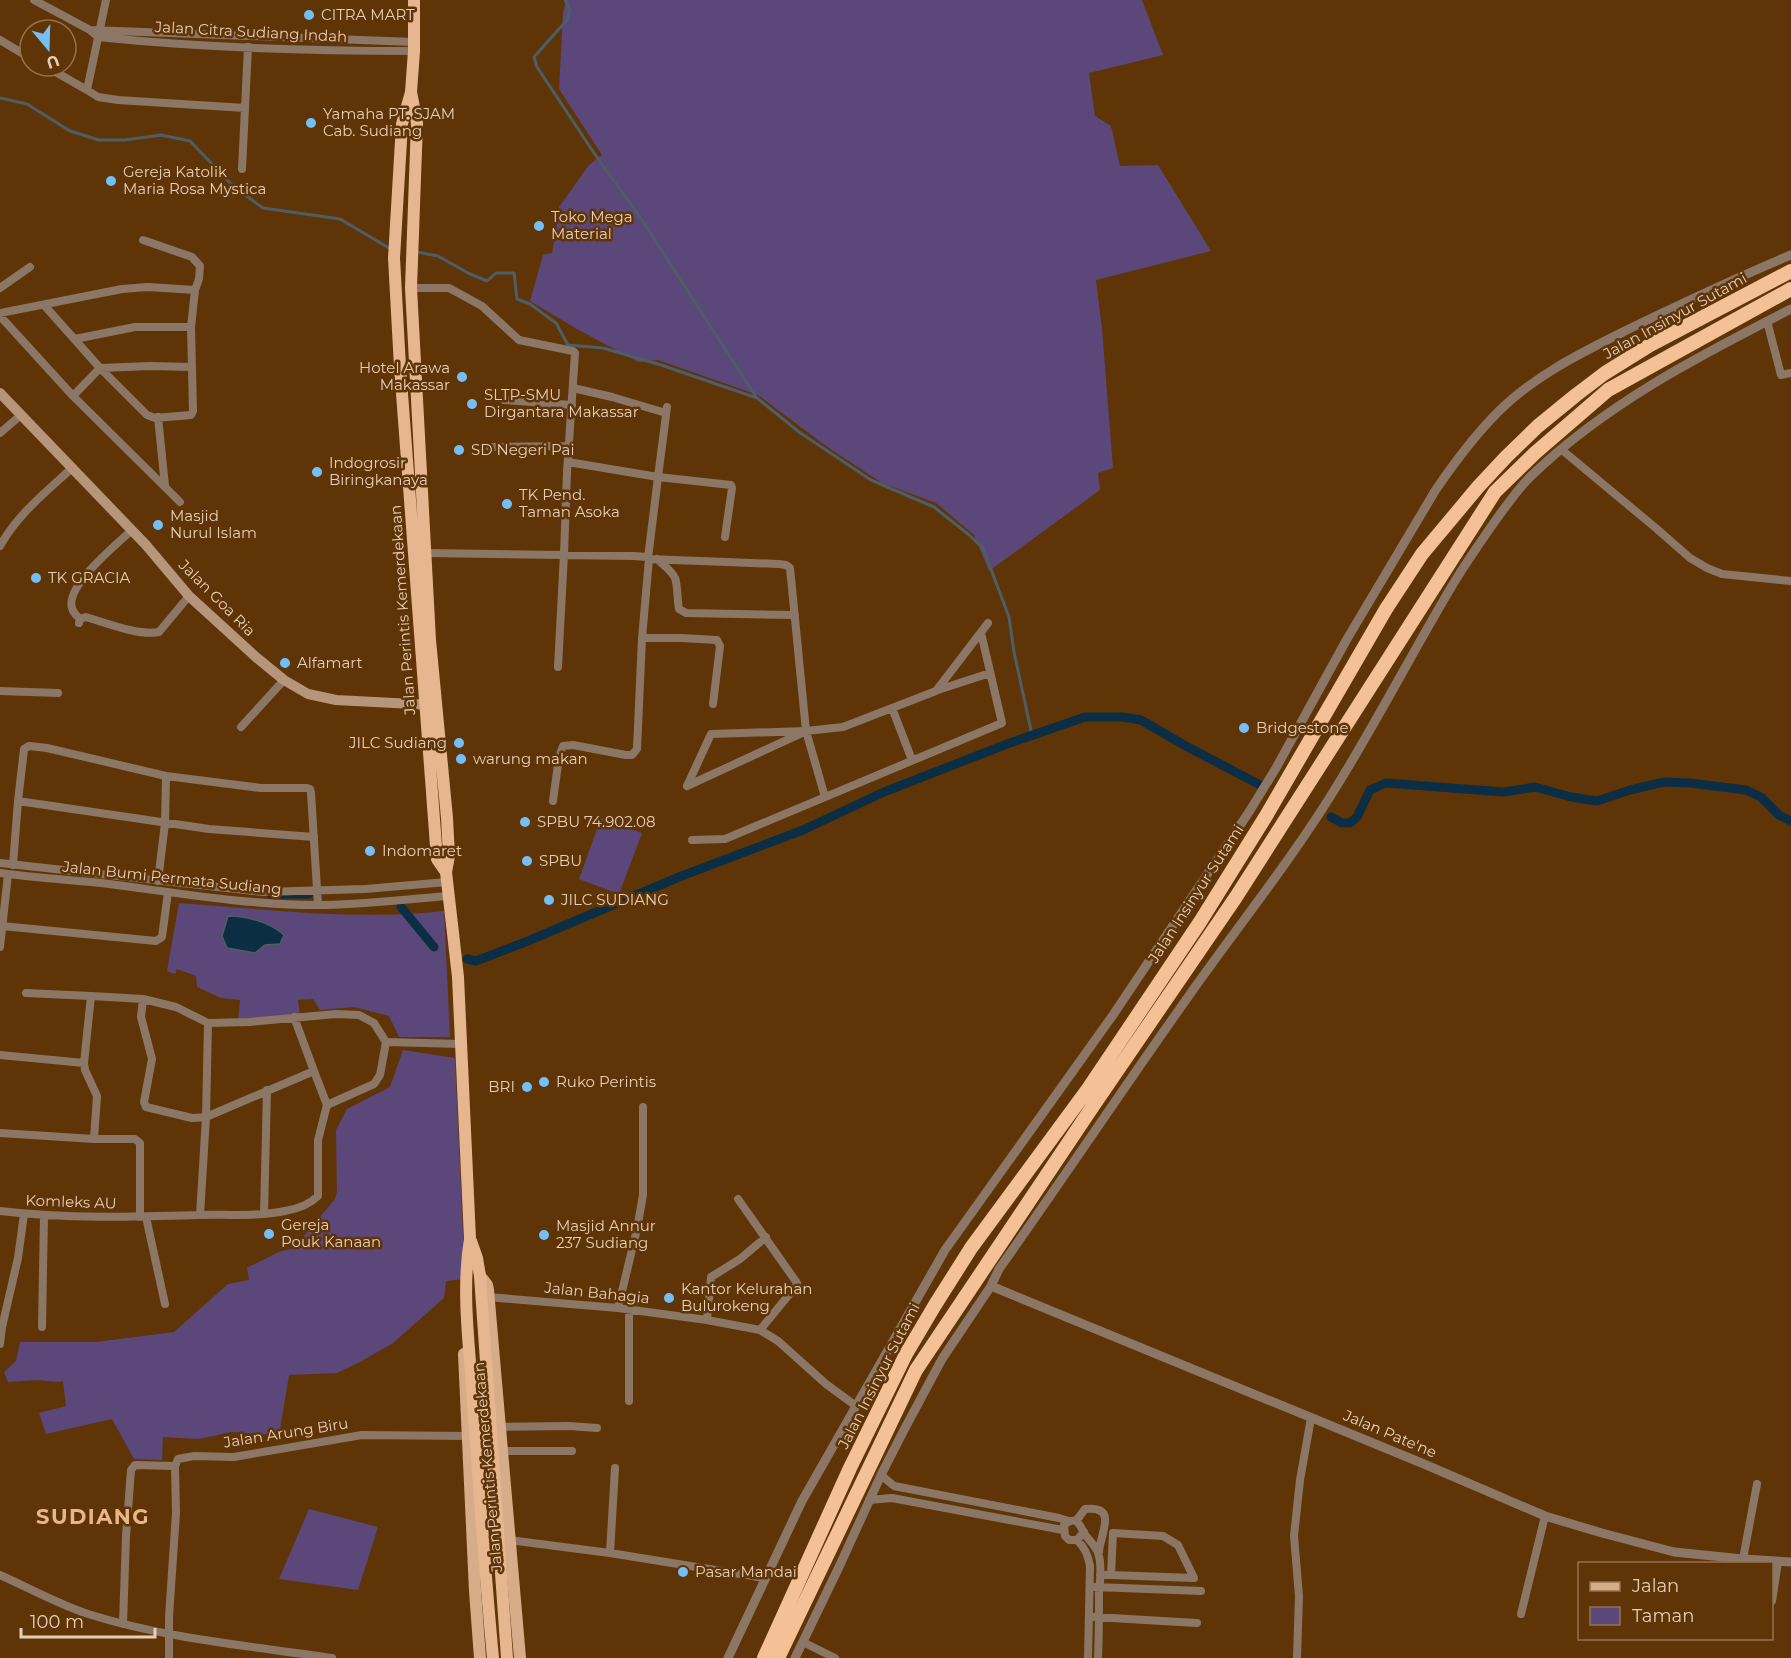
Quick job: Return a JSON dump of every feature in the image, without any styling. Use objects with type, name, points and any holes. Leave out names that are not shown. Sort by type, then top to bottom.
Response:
[{"type":"highway","name":"Jalan Perintis Kemerdekaan","points":[[414,0],[411,92],[402,124],[394,258],[400,368],[431,705],[447,818],[449,856],[447,877],[458,977],[470,1239],[466,1277],[467,1319],[493,1658]]},
{"type":"highway","name":"Jalan Perintis Kemerdekaan","points":[[411,92],[417,123],[411,288],[431,705]]},
{"type":"highway","name":"Jalan Insinyur Sutami","points":[[764,1658],[850,1467],[906,1354],[929,1315],[972,1248],[1088,1089],[1200,922],[1266,816],[1386,609],[1422,554],[1506,457],[1538,426],[1576,395],[1605,373],[1650,345],[1791,271]]},
{"type":"highway","name":"Jalan Insinyur Sutami","points":[[778,1658],[916,1370],[1099,1096],[1236,897],[1495,492],[1535,453],[1608,390],[1791,290]]},
{"type":"highway","name":"Jalan Perintis Kemerdekaan","points":[[470,1239],[477,1258],[480,1276],[507,1658]]},
{"type":"main road","name":"Jalan Goa Ria","points":[[0,393],[132,530],[189,596],[284,680],[308,694],[336,700],[431,705]]},
{"type":"main road","name":"Jalan Perintis Kemerdekaan","points":[[480,1276],[487,1285],[520,1658]]},
{"type":"main road","name":"Jalan Perintis Kemerdekaan","points":[[466,1277],[461,1291],[474,1591],[480,1658]]},
{"type":"street","points":[[34,0],[99,33]]},
{"type":"street","points":[[87,90],[106,0]]},
{"type":"street","name":"Jalan Citra Sudiang Indah","points":[[99,33],[194,33],[414,46]]},
{"type":"street","name":"Jalan Citra Sudiang Indah","points":[[99,33],[248,48],[328,51],[414,46]]},
{"type":"street","points":[[193,44],[194,33]]},
{"type":"street","points":[[0,40],[18,51]]},
{"type":"street","points":[[242,169],[248,48]]},
{"type":"street","points":[[66,78],[98,97],[245,108]]},
{"type":"street","points":[[44,305],[144,413],[151,417],[192,414],[191,327],[200,266],[192,257],[142,240]]},
{"type":"street","points":[[728,1658],[802,1501],[945,1250],[1107,1024],[1249,812],[1276,768],[1347,639],[1435,491],[1498,412],[1522,391],[1564,363],[1688,301],[1791,255]]},
{"type":"street","points":[[0,288],[30,267]]},
{"type":"street","points":[[411,288],[447,287],[482,306],[519,340],[575,353],[558,667]]},
{"type":"street","points":[[180,502],[74,396],[0,315],[122,288],[195,290]]},
{"type":"street","points":[[795,1658],[881,1474],[942,1359],[991,1286],[999,1269],[1337,787],[1469,557],[1519,490],[1562,450],[1638,392],[1695,359],[1791,309]]},
{"type":"street","points":[[1767,321],[1781,375],[1791,373]]},
{"type":"street","points":[[75,339],[135,327],[191,327]]},
{"type":"street","points":[[74,396],[100,368],[192,367]]},
{"type":"street","points":[[553,801],[559,757],[563,746],[573,745],[626,755],[632,755],[637,749],[642,638],[667,410],[573,388]]},
{"type":"street","points":[[504,400],[572,405]]},
{"type":"street","points":[[0,433],[21,415]]},
{"type":"street","points":[[158,417],[165,486]]},
{"type":"street","points":[[490,447],[569,446]]},
{"type":"street","points":[[1562,450],[1690,558],[1707,568],[1722,574],[1791,581]]},
{"type":"street","points":[[568,462],[658,477],[731,485],[725,537]]},
{"type":"street","points":[[0,546],[26,511],[72,468]]},
{"type":"street","points":[[132,530],[108,552],[74,591],[71,604],[80,621],[86,618],[142,632],[156,633],[189,596]]},
{"type":"street","points":[[425,553],[564,554],[786,565],[792,573],[806,731],[825,797]]},
{"type":"street","points":[[651,559],[670,572],[675,580],[679,609],[686,613],[795,615]]},
{"type":"street","points":[[936,691],[988,623]]},
{"type":"street","points":[[692,840],[725,839],[1002,723],[981,633]]},
{"type":"street","points":[[642,638],[717,640],[720,646],[714,704]]},
{"type":"street","points":[[806,731],[687,786],[711,734],[806,731],[843,727],[990,673]]},
{"type":"street","points":[[241,727],[284,680]]},
{"type":"street","points":[[0,691],[58,693]]},
{"type":"street","points":[[892,708],[912,760]]},
{"type":"street","points":[[13,865],[24,749],[29,746],[47,748],[166,776],[257,788],[309,789],[312,793],[318,905]]},
{"type":"street","points":[[158,881],[165,823],[166,776]]},
{"type":"street","points":[[18,801],[228,831],[314,837]]},
{"type":"street","name":"Jalan Bumi Permata Sudiang","points":[[0,863],[263,892],[365,889],[447,877]]},
{"type":"street","points":[[0,947],[4,874]]},
{"type":"street","name":"Jalan Bumi Permata Sudiang","points":[[4,874],[107,884],[229,900],[318,905],[449,896]]},
{"type":"street","points":[[2,926],[156,941],[162,937],[168,892]]},
{"type":"street","points":[[26,993],[143,999],[176,1007],[208,1023],[249,1022],[294,1017],[336,1014],[361,1015],[374,1023],[386,1042],[380,1075],[374,1084],[327,1105],[294,1017]]},
{"type":"street","points":[[91,996],[84,1063],[86,1073],[97,1096],[94,1139]]},
{"type":"street","points":[[143,999],[141,1017],[153,1059],[144,1104],[149,1108],[192,1118],[206,1117],[314,1071]]},
{"type":"street","points":[[200,1215],[206,1117],[208,1023]]},
{"type":"street","points":[[386,1042],[460,1044]]},
{"type":"street","points":[[0,1055],[84,1063]]},
{"type":"street","points":[[264,1214],[267,1090]]},
{"type":"street","name":"Komleks AU","points":[[0,1211],[44,1216],[143,1217],[264,1214],[294,1209],[318,1196],[318,1140],[327,1105]]},
{"type":"street","points":[[618,1308],[643,1195],[643,1107]]},
{"type":"street","points":[[0,1133],[139,1141],[143,1217],[165,1304]]},
{"type":"street","points":[[738,1199],[796,1279],[797,1285],[760,1330]]},
{"type":"street","points":[[0,1344],[1,1330],[18,1258],[24,1214]]},
{"type":"street","points":[[42,1327],[44,1216]]},
{"type":"street","points":[[707,1320],[711,1277],[740,1259],[766,1237]]},
{"type":"street","name":"Jalan Pate'ne","points":[[991,1286],[1545,1516],[1674,1552],[1791,1562]]},
{"type":"street","name":"Jalan Bahagia","points":[[488,1297],[629,1309],[760,1330],[778,1341],[826,1384],[856,1406]]},
{"type":"street","points":[[629,1309],[629,1401]]},
{"type":"street","points":[[1297,1658],[1299,1596],[1294,1536],[1300,1480],[1311,1418]]},
{"type":"street","points":[[499,1427],[597,1428]]},
{"type":"street","name":"Jalan Arung Biru","points":[[175,1466],[178,1459],[188,1457],[234,1456],[362,1435],[467,1436]]},
{"type":"street","points":[[501,1451],[572,1451]]},
{"type":"street","points":[[123,1624],[131,1470],[135,1465],[175,1466],[176,1513],[168,1634],[169,1658]]},
{"type":"street","points":[[610,1553],[615,1468]]},
{"type":"street","points":[[881,1474],[894,1486],[1073,1521],[1081,1525],[1099,1555]]},
{"type":"street","points":[[1743,1559],[1757,1485]]},
{"type":"street","points":[[892,1498],[890,1493],[894,1486]]},
{"type":"street","points":[[869,1500],[892,1498],[1063,1530]]},
{"type":"street","points":[[1088,1658],[1090,1566],[1084,1547],[1077,1540],[1069,1540],[1063,1530],[1064,1525],[1073,1521],[1085,1509],[1094,1508],[1102,1511],[1106,1517],[1099,1543],[1098,1658]]},
{"type":"street","points":[[1521,1614],[1545,1516]]},
{"type":"street","points":[[1077,1540],[1084,1532]]},
{"type":"street","points":[[1100,1575],[1194,1578],[1178,1545],[1163,1536],[1113,1533],[1111,1575]]},
{"type":"street","points":[[509,1540],[610,1553],[765,1578]]},
{"type":"street","points":[[1773,1595],[1779,1562]]},
{"type":"street","points":[[0,1575],[85,1613],[123,1624],[168,1634],[332,1658]]},
{"type":"street","points":[[1090,1587],[1201,1591]]},
{"type":"street","points":[[1089,1617],[1197,1623]]},
{"type":"street","points":[[804,1642],[834,1658]]},
{"type":"green space","points":[[566,0],[1142,0],[1163,55],[1089,73],[1095,116],[1111,126],[1120,166],[1158,165],[1211,251],[1096,280],[1113,468],[1098,473],[1100,490],[989,571],[974,535],[936,503],[882,483],[826,446],[758,395],[658,360],[638,362],[530,301],[543,255],[552,253],[559,207],[589,165],[602,155],[559,89],[563,13]]},
{"type":"green space","points":[[601,818],[642,833],[619,894],[579,879]]},
{"type":"green space","points":[[179,903],[278,911],[378,915],[444,911],[450,1037],[399,1037],[389,1016],[354,1007],[320,1010],[313,999],[298,1000],[300,1015],[238,1021],[240,1000],[221,998],[197,987],[196,976],[177,969],[175,974],[167,971]]},
{"type":"green space","points":[[403,1050],[455,1058],[465,1279],[446,1281],[444,1298],[393,1343],[360,1362],[337,1373],[289,1375],[280,1429],[274,1435],[231,1432],[199,1439],[163,1437],[162,1460],[134,1459],[112,1419],[46,1434],[39,1413],[66,1406],[63,1381],[8,1382],[4,1372],[16,1361],[20,1342],[96,1342],[174,1332],[228,1284],[249,1280],[247,1267],[281,1251],[293,1249],[335,1199],[337,1191],[336,1130],[347,1109],[390,1087]]},
{"type":"green space","points":[[309,1509],[378,1527],[358,1590],[279,1579]]},
{"type":"water","points":[[228,916],[258,921],[284,935],[280,944],[265,945],[255,953],[227,948],[222,936]]},
{"type":"waterway","points":[[565,0],[570,10],[567,20],[534,57],[537,67],[642,220],[756,397]]},
{"type":"waterway","points":[[0,98],[27,104],[70,131],[99,140],[125,140],[161,135],[190,141],[234,187],[263,208],[340,219],[389,248]]},
{"type":"waterway","points":[[417,252],[438,256],[487,281],[496,273],[514,273],[517,299],[530,304],[556,323],[568,345],[603,348],[757,398],[799,432],[871,480],[934,507],[983,548],[1009,617],[1032,735]]},
{"type":"waterway","points":[[467,959],[476,961],[528,941],[679,877],[803,830],[884,792],[1007,744],[1085,717],[1123,717],[1141,720],[1264,787]]},
{"type":"waterway","points":[[1331,817],[1342,823],[1350,823],[1357,817],[1370,790],[1386,783],[1504,792],[1535,787],[1571,797],[1597,801],[1664,782],[1746,790],[1761,797],[1779,815],[1791,821]]},
{"type":"waterway","points":[[271,894],[309,894]]},
{"type":"waterway","points":[[401,907],[434,947]]},
{"type":"place","name":"CITRA MART","points":[[309,15]]},
{"type":"place","name":"Yamaha PT. SJAM Cab. Sudiang","points":[[311,123]]},
{"type":"place","name":"Gereja Katolik Maria Rosa Mystica","points":[[111,181]]},
{"type":"place","name":"Toko Mega Material","points":[[539,226]]},
{"type":"place","name":"Hotel Arawa Makassar","points":[[462,377]]},
{"type":"place","name":"SLTP-SMU Dirgantara Makassar","points":[[472,404]]},
{"type":"place","name":"SD Negeri Pai","points":[[459,450]]},
{"type":"place","name":"Indogrosir Biringkanaya","points":[[317,472]]},
{"type":"place","name":"TK Pend. Taman Asoka","points":[[507,504]]},
{"type":"place","name":"Masjid Nurul Islam","points":[[158,525]]},
{"type":"place","name":"TK GRACIA","points":[[36,578]]},
{"type":"place","name":"Alfamart","points":[[285,663]]},
{"type":"place","name":"Bridgestone","points":[[1244,728]]},
{"type":"place","name":"JILC Sudiang","points":[[459,743]]},
{"type":"place","name":"warung makan","points":[[461,759]]},
{"type":"place","name":"SPBU 74.902.08","points":[[525,822]]},
{"type":"place","name":"Indomaret","points":[[370,851]]},
{"type":"place","name":"SPBU","points":[[527,861]]},
{"type":"place","name":"JILC SUDIANG","points":[[549,900]]},
{"type":"place","name":"Ruko Perintis","points":[[544,1082]]},
{"type":"place","name":"BRI","points":[[527,1087]]},
{"type":"place","name":"Gereja Pouk Kanaan","points":[[269,1234]]},
{"type":"place","name":"Masjid Annur 237 Sudiang","points":[[544,1235]]},
{"type":"place","name":"Kantor Kelurahan Bulurokeng","points":[[669,1298]]},
{"type":"place","name":"Pasar Mandai","points":[[683,1572]]},
{"type":"district","name":"SUDIANG","points":[[93,1517]]}]
